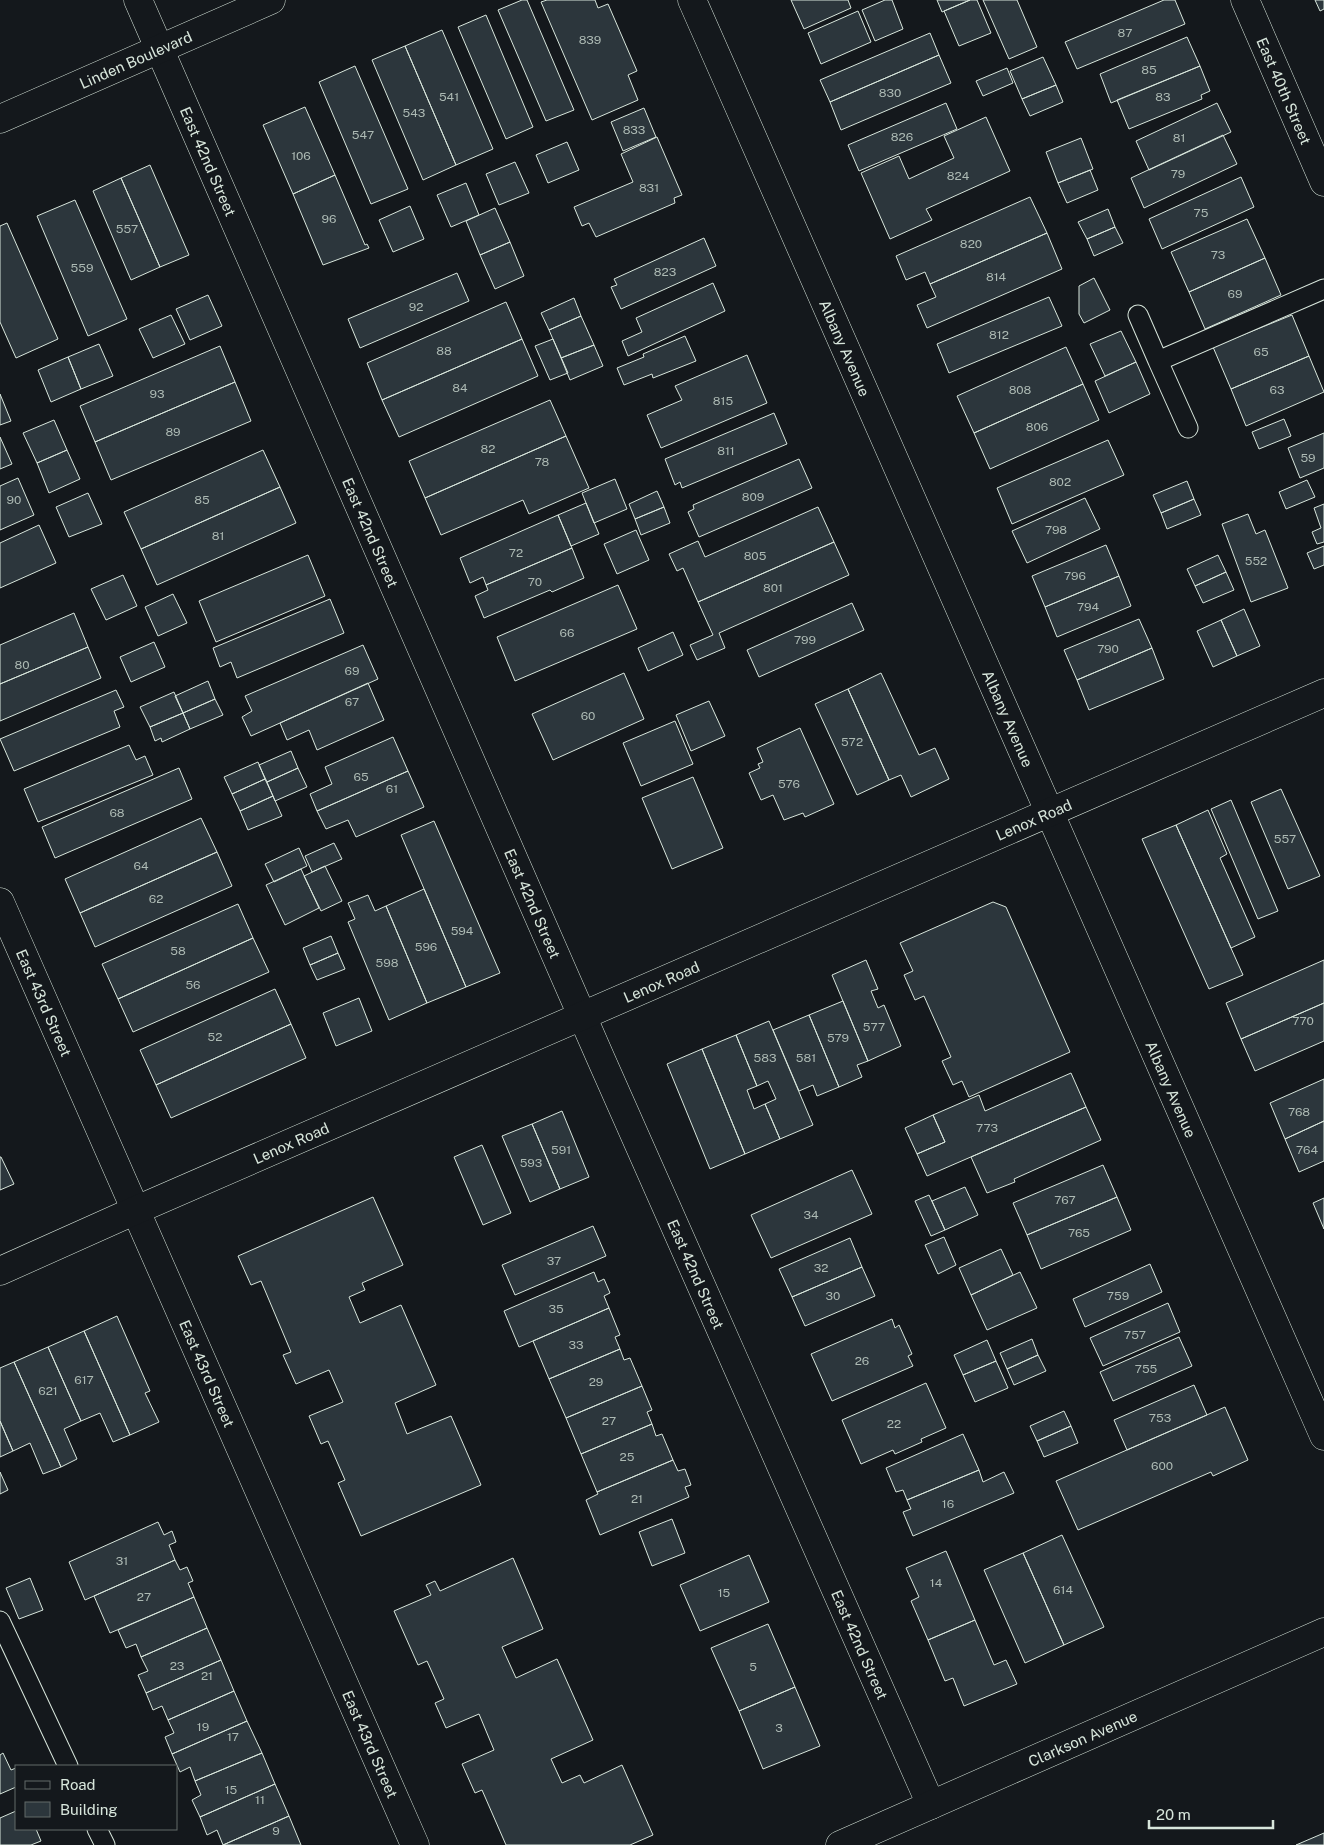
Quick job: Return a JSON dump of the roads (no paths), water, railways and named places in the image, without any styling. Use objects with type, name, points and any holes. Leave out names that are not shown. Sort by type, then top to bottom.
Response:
[{"type":"main road","name":"East 42nd Street","points":[[138,0],[582,1015],[931,1805]]},
{"type":"main road","name":"Linden Boulevard","points":[[0,119],[271,0]]},
{"type":"main road","name":"Albany Avenue","points":[[692,0],[1324,1436]]},
{"type":"main road","name":"East 40th Street","points":[[1244,0],[1324,182]]},
{"type":"main road","name":"Lenox Road","points":[[0,1271],[582,1015],[1324,693]]},
{"type":"main road","name":"East 43rd Street","points":[[0,902],[134,1211],[415,1845]]},
{"type":"main road","name":"Clarkson Avenue","points":[[840,1845],[1324,1632]]},
{"type":"lane","points":[[1158,361],[1324,289]]},
{"type":"lane","points":[[1138,316],[1188,428]]},
{"type":"lane","points":[[0,1621],[68,1765]]},
{"type":"lane","points":[[98,1830],[105,1845]]}]
